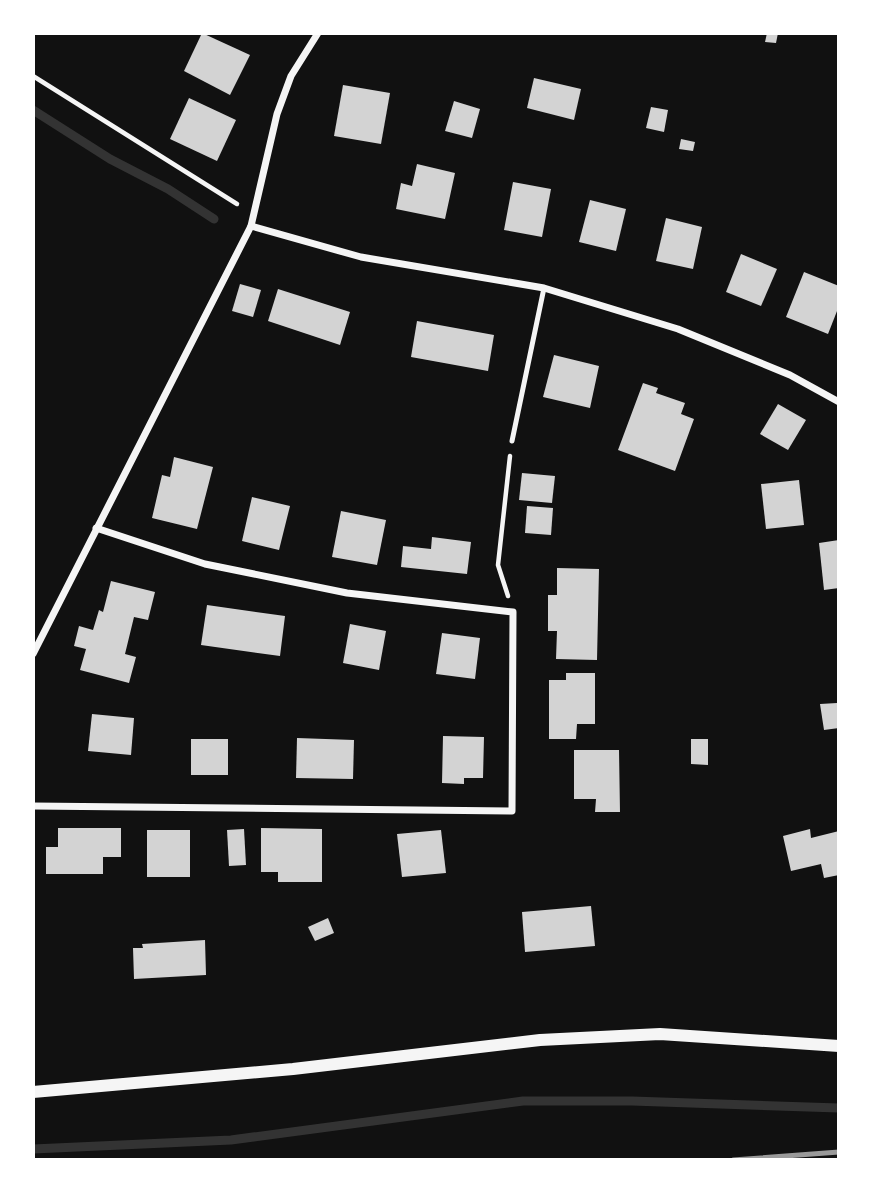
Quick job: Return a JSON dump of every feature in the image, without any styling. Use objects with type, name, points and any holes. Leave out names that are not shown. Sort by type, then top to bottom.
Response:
[{"type":"street","points":[[33,654],[251,226],[277,114],[291,76],[318,33]]},
{"type":"street","points":[[251,226],[361,257],[544,288],[678,329],[790,375],[839,402]]},
{"type":"street","points":[[33,806],[512,811],[513,612],[347,593],[205,564],[96,528]]},
{"type":"street","points":[[33,1091],[293,1069],[540,1041],[660,1034],[839,1046]]},
{"type":"lane","points":[[512,441],[544,288]]},
{"type":"path","points":[[33,76],[254,213]]},
{"type":"path","points":[[512,441],[498,565],[513,612]]},
{"type":"building","points":[[202,33],[250,55],[230,95],[184,71]]},
{"type":"building","points":[[767,33],[778,33],[776,43],[765,42]]},
{"type":"building","points":[[534,78],[581,89],[574,120],[527,108]]},
{"type":"building","points":[[343,85],[390,93],[381,144],[334,136]]},
{"type":"building","points":[[189,98],[236,120],[217,161],[170,139]]},
{"type":"building","points":[[454,101],[480,109],[472,138],[445,131]]},
{"type":"building","points":[[651,107],[668,110],[664,132],[646,128]]},
{"type":"building","points":[[681,139],[695,142],[693,151],[679,149]]},
{"type":"building","points":[[417,164],[455,173],[445,219],[396,209],[401,183],[412,186]]},
{"type":"building","points":[[513,182],[551,189],[542,237],[504,230]]},
{"type":"building","points":[[590,200],[626,209],[616,251],[579,242]]},
{"type":"building","points":[[666,218],[702,227],[693,269],[656,261]]},
{"type":"building","points":[[741,254],[777,269],[761,306],[726,292]]},
{"type":"building","points":[[804,272],[839,286],[839,306],[828,334],[786,317]]},
{"type":"building","points":[[240,284],[261,290],[253,317],[232,311]]},
{"type":"building","points":[[278,289],[350,312],[340,345],[268,321]]},
{"type":"building","points":[[417,321],[494,335],[488,371],[411,357]]},
{"type":"building","points":[[554,355],[599,366],[590,408],[543,397]]},
{"type":"building","points":[[643,383],[658,388],[656,393],[685,403],[681,414],[694,419],[675,471],[618,450]]},
{"type":"building","points":[[778,404],[806,420],[788,450],[760,434]]},
{"type":"building","points":[[174,457],[213,467],[197,529],[152,518],[162,475],[170,477]]},
{"type":"building","points":[[522,473],[555,476],[552,503],[519,500]]},
{"type":"building","points":[[799,480],[804,525],[766,529],[761,484]]},
{"type":"building","points":[[252,497],[290,506],[279,550],[242,541]]},
{"type":"building","points":[[527,506],[553,508],[551,535],[525,533]]},
{"type":"building","points":[[341,511],[386,520],[377,565],[332,557]]},
{"type":"building","points":[[432,537],[471,542],[467,574],[401,567],[403,546],[431,549]]},
{"type":"building","points":[[839,540],[839,588],[824,590],[819,543]]},
{"type":"building","points":[[557,568],[599,569],[597,660],[556,659],[557,631],[548,631],[548,595],[557,595]]},
{"type":"building","points":[[111,581],[155,592],[148,620],[134,617],[125,654],[136,657],[129,683],[80,670],[86,649],[74,646],[79,626],[93,630],[99,610],[103,612]]},
{"type":"building","points":[[207,605],[285,616],[280,656],[201,645]]},
{"type":"building","points":[[350,624],[386,631],[379,670],[343,663]]},
{"type":"building","points":[[442,633],[480,638],[475,679],[436,674]]},
{"type":"building","points":[[566,673],[595,673],[595,724],[577,724],[576,739],[549,739],[549,680],[566,680]]},
{"type":"building","points":[[837,703],[839,728],[824,730],[820,704]]},
{"type":"building","points":[[92,714],[134,718],[131,755],[88,751]]},
{"type":"building","points":[[443,736],[484,737],[483,778],[464,778],[464,784],[442,783]]},
{"type":"building","points":[[297,738],[354,740],[353,779],[296,778]]},
{"type":"building","points":[[191,739],[228,739],[228,775],[191,775]]},
{"type":"building","points":[[691,739],[708,739],[708,765],[691,764]]},
{"type":"building","points":[[574,750],[619,750],[620,812],[595,812],[596,799],[574,799]]},
{"type":"building","points":[[58,828],[121,828],[121,857],[103,857],[103,874],[46,874],[46,847],[58,847]]},
{"type":"building","points":[[261,828],[322,829],[322,882],[278,882],[278,872],[261,872]]},
{"type":"building","points":[[244,829],[246,865],[229,866],[227,830]]},
{"type":"building","points":[[810,829],[811,838],[839,831],[839,875],[824,878],[821,864],[791,871],[783,836]]},
{"type":"building","points":[[147,830],[190,830],[190,877],[147,877]]},
{"type":"building","points":[[441,830],[446,873],[402,877],[397,834]]},
{"type":"building","points":[[591,906],[595,946],[525,952],[522,912]]},
{"type":"building","points":[[328,918],[334,933],[315,941],[308,927]]},
{"type":"building","points":[[205,940],[206,975],[134,979],[133,948],[143,948],[142,944]]},
{"type":"waterway","points":[[33,110],[110,159],[168,189],[214,219]]},
{"type":"waterway","points":[[33,1149],[231,1140],[523,1101],[632,1101],[839,1108]]},
{"type":"railway","points":[[733,1160],[839,1152]]}]
